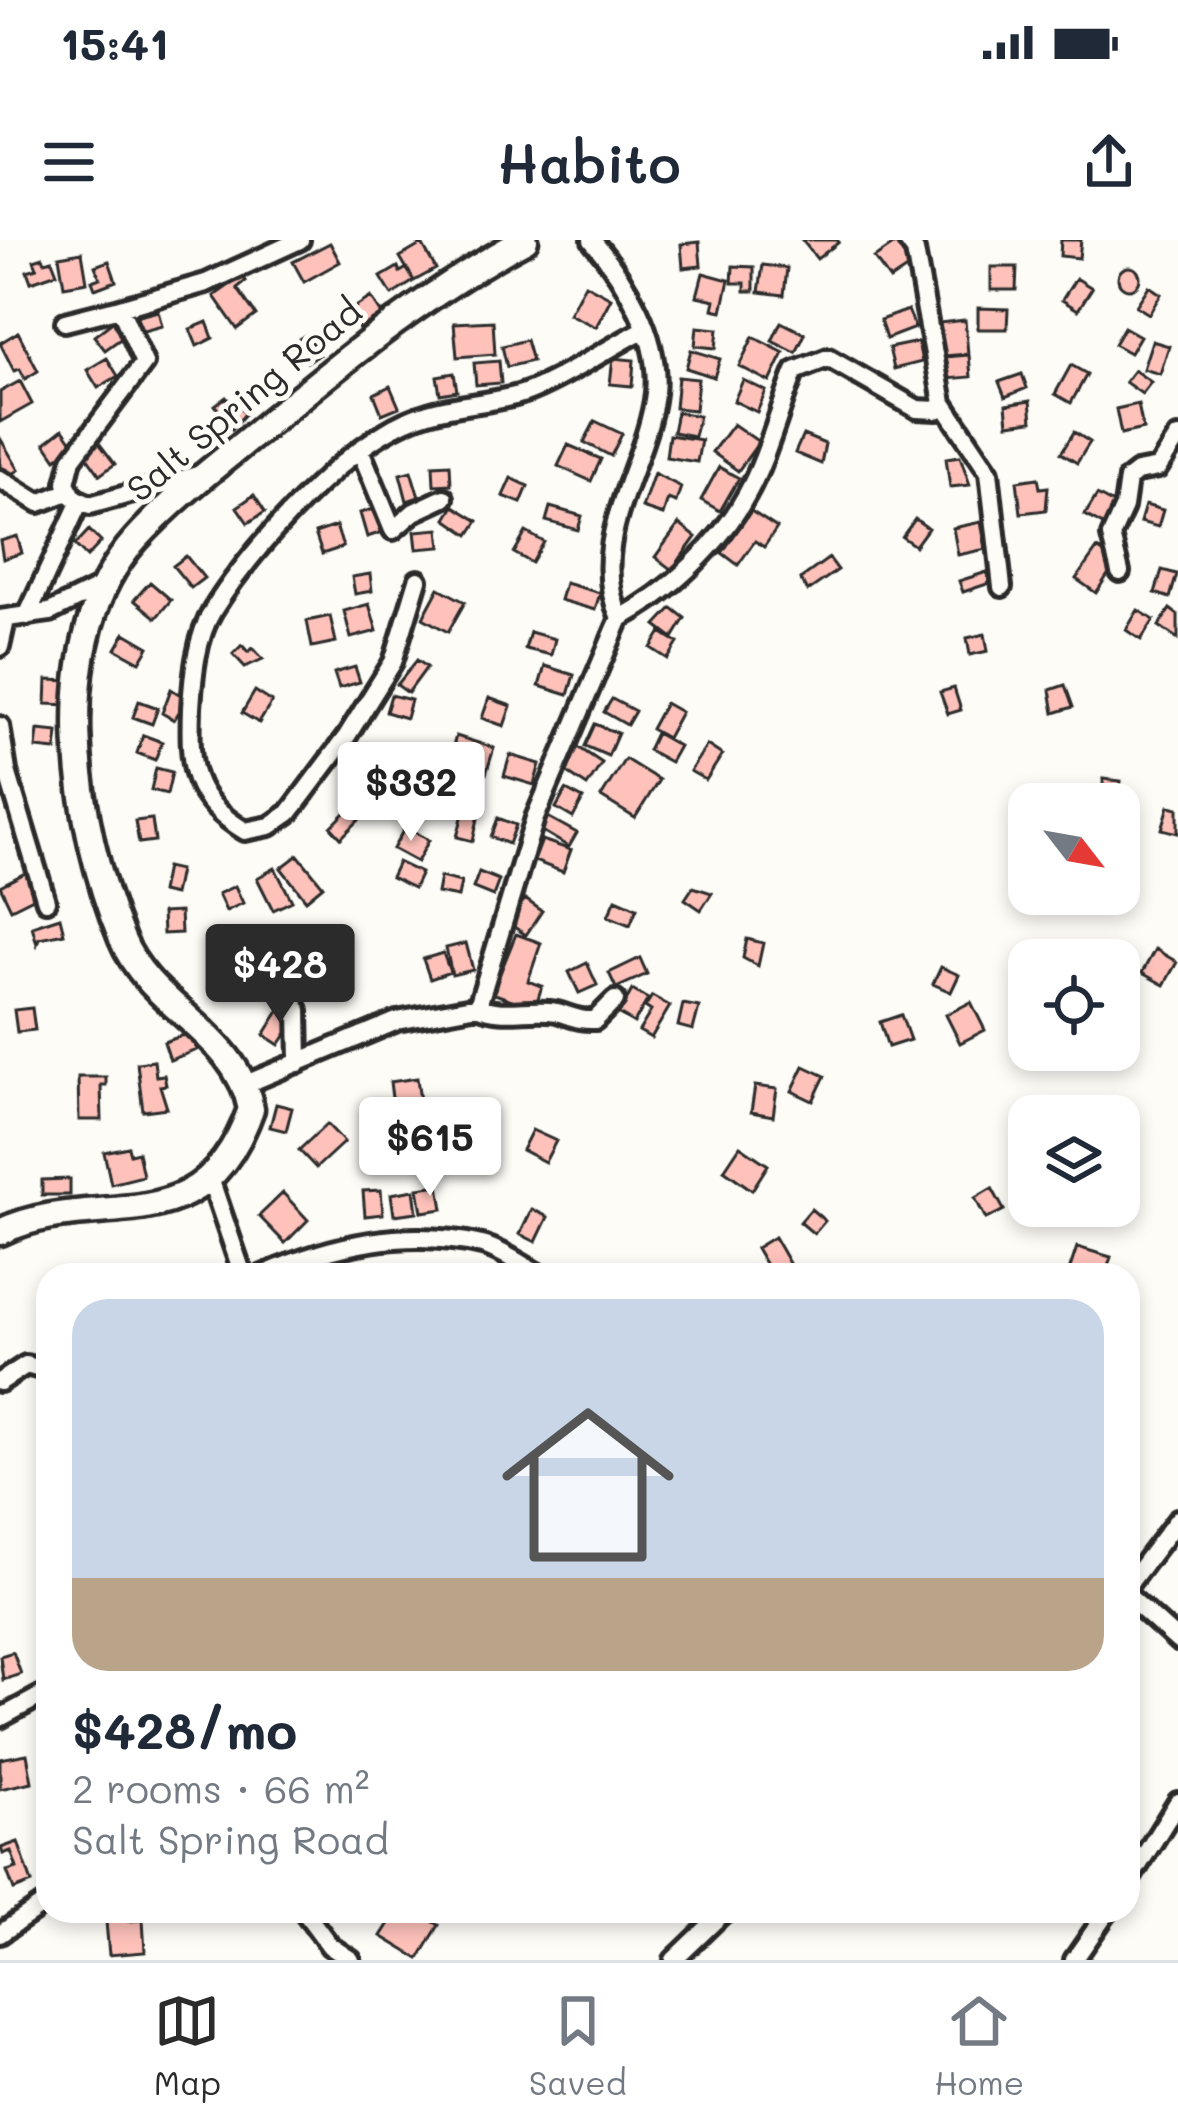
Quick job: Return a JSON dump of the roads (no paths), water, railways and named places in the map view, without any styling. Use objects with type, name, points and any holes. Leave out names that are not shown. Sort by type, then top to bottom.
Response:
[{"type":"street","points":[[65,322],[206,284],[300,240]]},
{"type":"street","name":"Salt Spring Road","points":[[246,1084],[235,1062],[141,971],[123,942],[84,805],[75,749],[85,644],[107,584],[133,541],[207,472],[375,333],[469,269],[525,240]]},
{"type":"street","points":[[592,240],[623,277],[645,329],[656,391],[614,533],[608,592],[620,618]]},
{"type":"street","points":[[907,240],[915,251],[943,403],[989,472],[1002,587]]},
{"type":"street","points":[[120,308],[144,363],[72,459],[66,483],[90,505],[207,472]]},
{"type":"street","points":[[418,580],[393,662],[347,736],[290,813],[270,826],[245,831],[221,816],[203,797],[189,759],[192,680],[212,612],[286,516],[383,434],[446,405],[518,395],[645,329]]},
{"type":"street","points":[[478,1006],[536,818],[620,618],[648,604],[730,521],[748,493],[795,371],[828,358],[917,410],[937,410],[943,403]]},
{"type":"street","points":[[1120,572],[1111,536],[1124,507],[1128,479],[1158,468],[1178,437]]},
{"type":"street","points":[[361,452],[393,530],[414,512],[444,498]]},
{"type":"street","points":[[0,479],[39,503],[75,496]]},
{"type":"street","points":[[27,616],[75,496]]},
{"type":"street","points":[[0,646],[3,620],[50,612],[107,584]]},
{"type":"street","points":[[0,726],[7,771],[46,901]]},
{"type":"street","points":[[290,996],[298,1010],[298,1063]]},
{"type":"street","points":[[0,1232],[28,1220],[120,1213],[162,1203],[210,1178],[241,1139],[251,1109],[246,1084],[397,1021],[478,1006],[491,1012],[555,1012],[579,1021],[595,1020],[615,1000]]},
{"type":"street","points":[[210,1178],[239,1263]]},
{"type":"street","points":[[291,1263],[393,1236],[485,1246],[517,1263]]},
{"type":"street","points":[[0,1382],[26,1365],[36,1368]]},
{"type":"street","points":[[1140,1569],[1178,1519]]},
{"type":"street","points":[[1140,1607],[1178,1641]]},
{"type":"street","points":[[0,1718],[36,1698]]},
{"type":"street","points":[[1140,1863],[1178,1802]]},
{"type":"street","points":[[0,1934],[36,1909]]},
{"type":"street","points":[[313,1923],[330,1946],[351,1960]]},
{"type":"street","points":[[674,1960],[713,1923]]},
{"type":"street","points":[[1075,1960],[1100,1923]]}]
